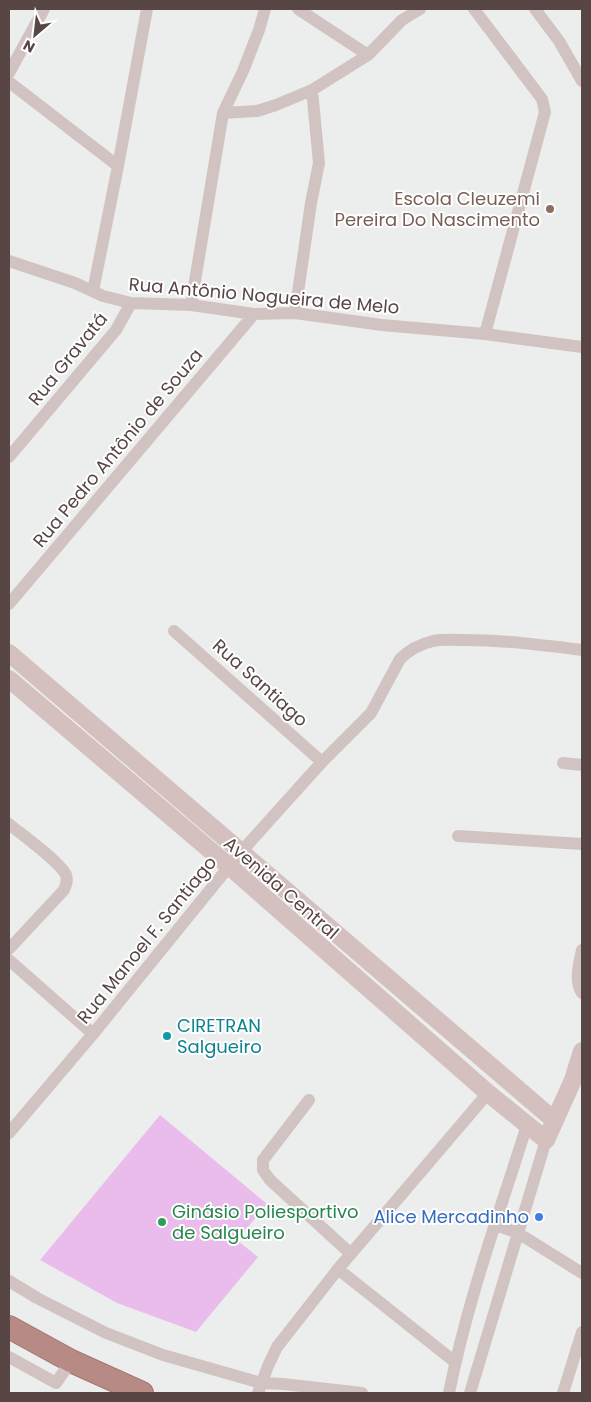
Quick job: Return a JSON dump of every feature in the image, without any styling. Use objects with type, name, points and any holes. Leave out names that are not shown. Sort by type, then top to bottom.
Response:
[{"type":"highway","points":[[9,1327],[71,1361],[142,1393]]},
{"type":"street","points":[[9,73],[44,9]]},
{"type":"street","points":[[93,291],[147,9]]},
{"type":"street","points":[[191,305],[223,113],[243,71],[265,9]]},
{"type":"street","points":[[298,9],[368,56]]},
{"type":"street","points":[[223,113],[257,110],[276,105],[312,90],[368,56],[402,20],[420,9]]},
{"type":"street","points":[[474,9],[542,99],[545,112],[485,334]]},
{"type":"street","points":[[535,9],[559,41],[582,81]]},
{"type":"street","points":[[9,82],[118,166]]},
{"type":"street","points":[[295,313],[311,203],[319,163],[312,90]]},
{"type":"street","name":"Rua Antônio Nogueira de Melo","points":[[9,261],[132,303],[191,305],[254,314],[295,313],[382,325],[485,334],[582,347]]},
{"type":"street","name":"Rua Gravatá","points":[[9,457],[116,330],[132,303]]},
{"type":"street","name":"Rua Pedro Antônio de Souza","points":[[9,604],[254,314]]},
{"type":"street","name":"Rua Santiago","points":[[174,631],[322,762]]},
{"type":"street","name":"Rua Manoel F. Santiago","points":[[11,1124],[93,1034],[240,853],[322,762],[370,713],[400,659],[417,647],[434,640],[479,640],[542,644],[582,650]]},
{"type":"street","name":"Avenida Central","points":[[9,653],[240,853],[555,1121]]},
{"type":"street","name":"Avenida Central","points":[[9,679],[230,867],[488,1093],[546,1140]]},
{"type":"street","points":[[563,763],[582,764]]},
{"type":"street","points":[[9,824],[51,859],[65,873],[67,882],[64,890],[9,948]]},
{"type":"street","points":[[458,836],[582,844]]},
{"type":"street","points":[[582,950],[578,966],[578,980],[580,992],[582,993]]},
{"type":"street","points":[[9,960],[93,1034]]},
{"type":"street","points":[[470,1393],[546,1140],[555,1121],[580,1085],[582,1050]]},
{"type":"street","points":[[260,1388],[277,1347],[338,1269],[488,1093]]},
{"type":"street","points":[[309,1100],[263,1160],[263,1170],[270,1180],[296,1205],[352,1254]]},
{"type":"street","points":[[449,1393],[455,1362],[527,1125]]},
{"type":"street","points":[[496,1225],[518,1233],[582,1273]]},
{"type":"street","points":[[338,1269],[455,1362]]},
{"type":"street","points":[[9,1282],[36,1298],[106,1333],[163,1355],[260,1388],[283,1384],[362,1393]]},
{"type":"street","points":[[563,1393],[582,1332]]},
{"type":"street","points":[[9,1358],[53,1388],[71,1361]]},
{"type":"shaded area","name":"Ginásio Poliesportivo de Salgueiro","points":[[160,1115],[267,1204],[237,1240],[258,1257],[196,1332],[117,1303],[40,1260]]},
{"type":"place","name":"Escola Cleuzemi Pereira Do Nascimento","points":[[550,209]]},
{"type":"place","name":"CIRETRAN Salgueiro","points":[[167,1036]]},
{"type":"place","name":"Alice Mercadinho","points":[[539,1217]]},
{"type":"place","name":"Ginásio Poliesportivo de Salgueiro","points":[[162,1222]]}]
